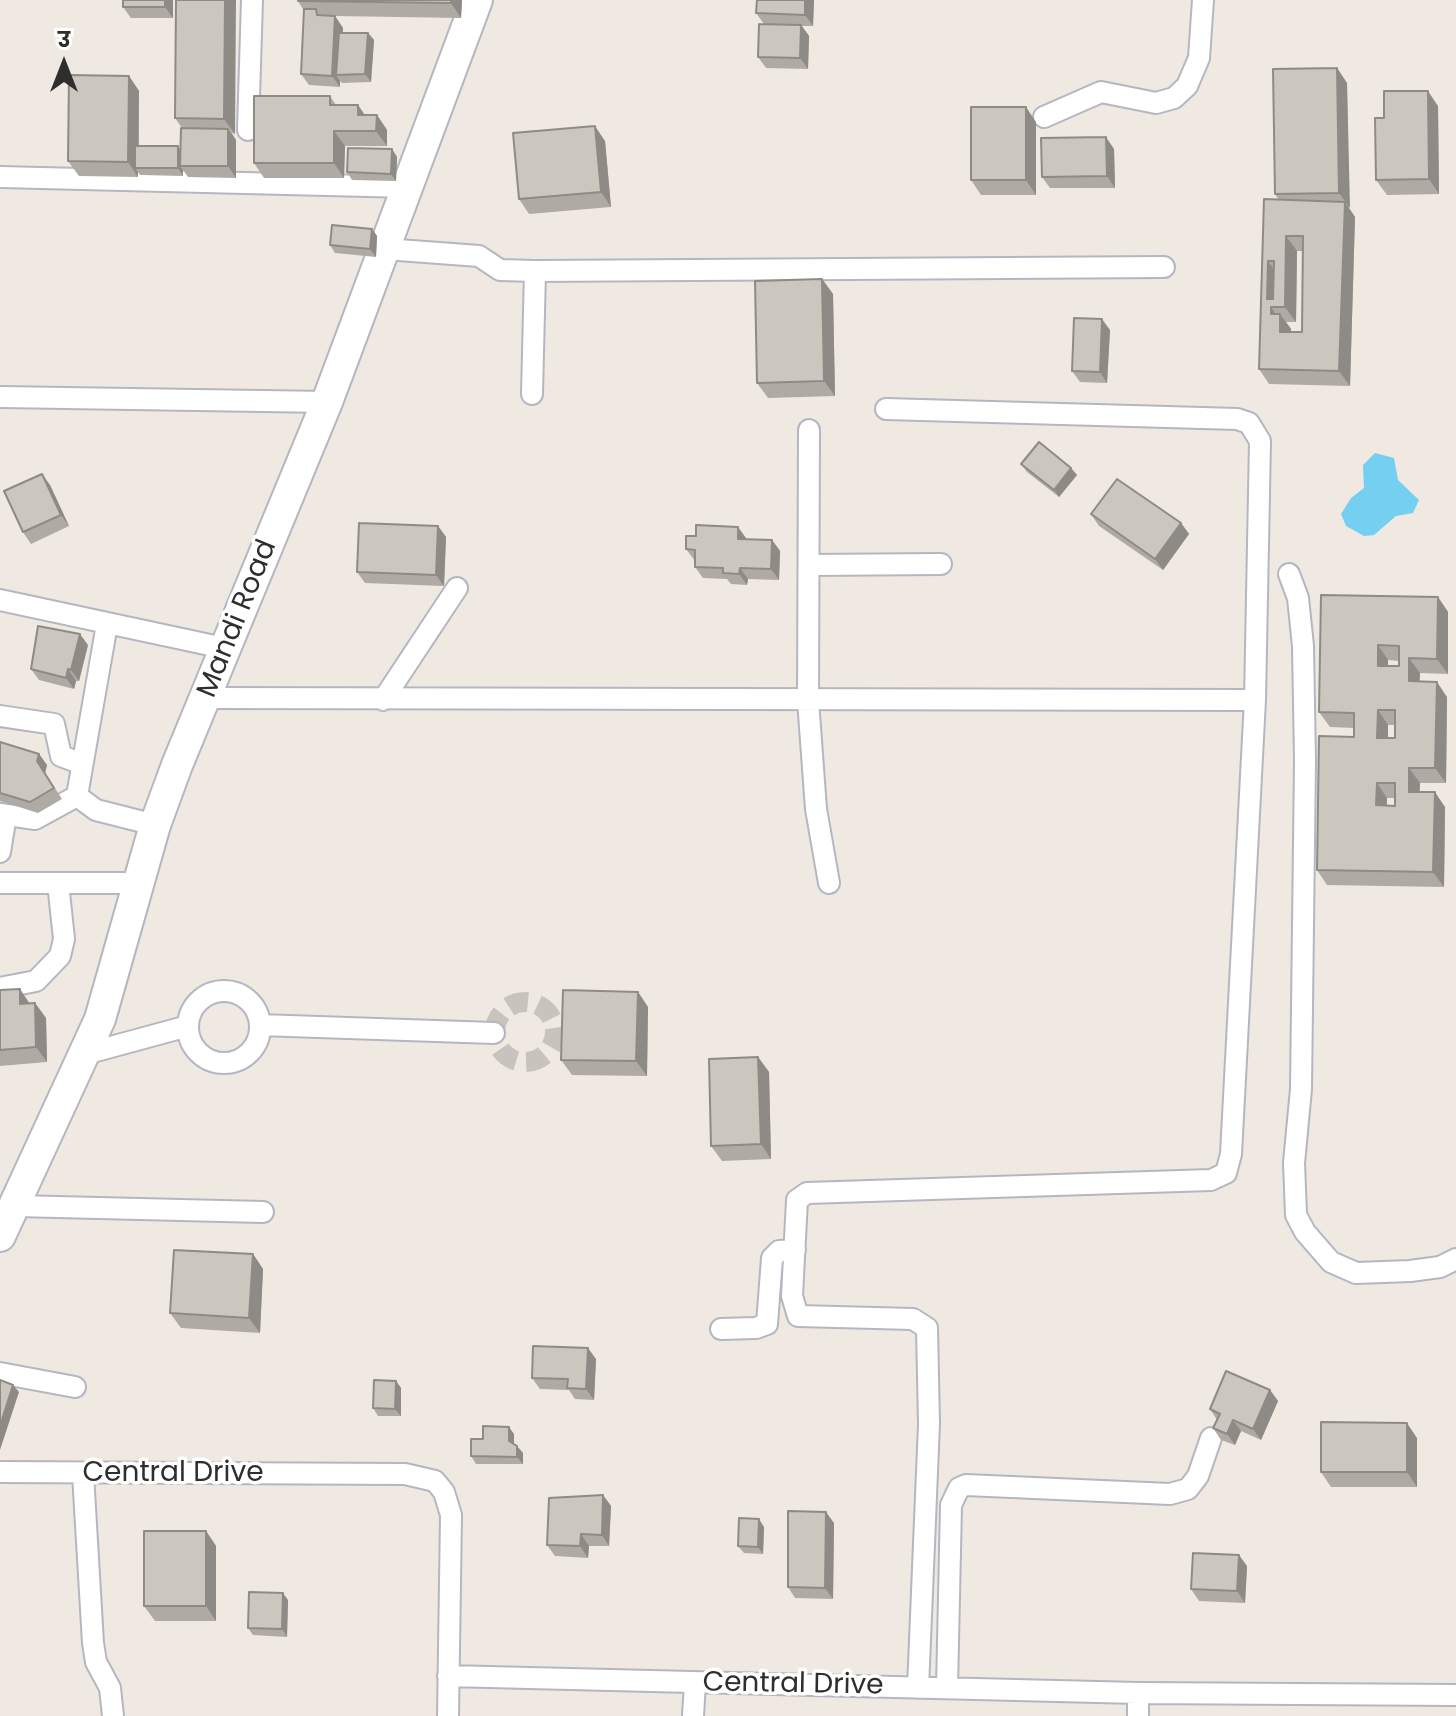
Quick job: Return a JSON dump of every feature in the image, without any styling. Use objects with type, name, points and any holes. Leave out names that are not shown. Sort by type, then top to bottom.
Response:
[{"type":"street","points":[[248,130],[252,0]]},
{"type":"street","name":"Mandi Road","points":[[0,1236],[85,1054],[110,987],[155,825],[224,648],[327,402],[477,0]]},
{"type":"street","points":[[1044,117],[1101,92],[1156,103],[1174,98],[1187,86],[1199,58],[1203,0]]},
{"type":"street","points":[[0,177],[408,187]]},
{"type":"street","points":[[385,249],[479,256],[500,270],[535,271],[1164,267]]},
{"type":"street","points":[[532,394],[535,271]]},
{"type":"street","points":[[0,397],[327,402]]},
{"type":"street","points":[[886,409],[1237,419],[1249,423],[1260,441],[1255,700],[1232,1139],[1226,1173],[1211,1180],[802,1194],[797,1200],[793,1304],[798,1316],[913,1319],[927,1328],[929,1424],[918,1688]]},
{"type":"street","points":[[809,430],[811,565],[808,700],[816,809],[829,883]]},
{"type":"street","points":[[811,565],[941,564]]},
{"type":"street","points":[[1289,574],[1298,598],[1303,646],[1305,761],[1301,1089],[1294,1163],[1296,1215],[1305,1232],[1331,1262],[1356,1273],[1440,1267],[1456,1259]]},
{"type":"street","points":[[383,700],[457,588]]},
{"type":"street","points":[[0,600],[224,648]]},
{"type":"street","points":[[77,796],[80,763],[107,624]]},
{"type":"street","points":[[207,698],[1255,700]]},
{"type":"street","points":[[0,716],[56,726],[61,756],[80,763]]},
{"type":"street","points":[[77,796],[96,810],[155,825]]},
{"type":"street","points":[[0,852],[3,815],[42,817],[77,796]]},
{"type":"street","points":[[0,883],[139,883]]},
{"type":"street","points":[[0,988],[36,981],[60,956],[64,939],[58,883]]},
{"type":"street","points":[[224,991],[245,998],[253,1005],[260,1025],[254,1047],[236,1061],[225,1063],[213,1062],[195,1048],[188,1026],[195,1006],[203,998],[224,991]]},
{"type":"street","points":[[260,1025],[494,1033]]},
{"type":"street","points":[[85,1054],[188,1026]]},
{"type":"street","points":[[16,1206],[263,1212]]},
{"type":"street","points":[[721,1329],[756,1328],[767,1324],[772,1258],[779,1251],[795,1250]]},
{"type":"street","points":[[0,1373],[75,1387]]},
{"type":"street","points":[[947,1688],[951,1505],[959,1488],[966,1485],[1170,1494],[1188,1489],[1198,1476],[1211,1438]]},
{"type":"street","name":"Central Drive","points":[[0,1472],[419,1475],[439,1485],[451,1515],[448,1676],[1138,1693],[1456,1695]]},
{"type":"street","points":[[83,1474],[93,1643],[96,1662],[110,1688],[113,1716]]},
{"type":"street","points":[[448,1676],[448,1716]]},
{"type":"street","points":[[693,1716],[695,1683]]},
{"type":"street","points":[[1138,1693],[1138,1716]]},
{"type":"water","points":[[1375,453],[1394,458],[1398,480],[1419,500],[1413,513],[1396,516],[1374,535],[1364,536],[1346,526],[1341,514],[1351,498],[1364,488],[1363,465]]},
{"type":"building","points":[[123,0],[165,0],[165,7],[123,7]]},
{"type":"building","points":[[176,0],[225,0],[224,119],[175,118]]},
{"type":"building","points":[[451,0],[451,3],[298,1]]},
{"type":"building","points":[[757,0],[805,0],[805,15],[756,13]]},
{"type":"building","points":[[304,9],[316,9],[317,15],[335,16],[332,76],[301,74]]},
{"type":"building","points":[[759,24],[801,25],[800,58],[758,57]]},
{"type":"building","points":[[339,33],[368,33],[365,74],[336,75]]},
{"type":"building","points":[[1337,68],[1339,193],[1275,194],[1273,69]]},
{"type":"building","points":[[69,75],[129,76],[128,162],[68,161]]},
{"type":"building","points":[[1384,91],[1428,91],[1429,179],[1376,180],[1375,118],[1384,118]]},
{"type":"building","points":[[254,96],[330,96],[330,105],[358,105],[358,115],[377,115],[376,131],[334,131],[334,163],[254,163]]},
{"type":"building","points":[[971,107],[1026,107],[1026,180],[971,180]]},
{"type":"building","points":[[595,126],[601,192],[519,199],[513,133]]},
{"type":"building","points":[[181,128],[228,129],[228,166],[180,166]]},
{"type":"building","points":[[1106,137],[1107,176],[1042,177],[1041,138]]},
{"type":"building","points":[[135,146],[178,146],[178,168],[135,168]]},
{"type":"building","points":[[348,148],[392,149],[391,174],[347,172]]},
{"type":"building","points":[[1264,199],[1345,202],[1339,371],[1259,369]],"holes":[[[1286,236],[1303,236],[1302,332],[1280,332],[1280,314],[1271,314],[1271,307],[1285,307]],[[1268,261],[1274,261],[1273,299],[1267,299]]]},
{"type":"building","points":[[332,225],[372,229],[370,249],[330,245]]},
{"type":"building","points":[[822,279],[824,381],[757,383],[755,281]]},
{"type":"building","points":[[1074,318],[1102,319],[1100,372],[1072,371]]},
{"type":"building","points":[[1039,442],[1071,468],[1054,490],[1021,464]]},
{"type":"building","points":[[42,474],[61,515],[23,532],[4,491]]},
{"type":"building","points":[[1117,479],[1181,523],[1155,559],[1091,514]]},
{"type":"building","points":[[359,523],[438,526],[436,575],[357,572]]},
{"type":"building","points":[[696,525],[738,527],[738,539],[772,540],[771,569],[740,568],[739,574],[723,573],[723,568],[695,567],[695,550],[686,549],[686,536],[696,536]]},
{"type":"building","points":[[1321,595],[1438,597],[1437,659],[1409,658],[1409,681],[1437,682],[1435,768],[1409,768],[1409,792],[1435,792],[1433,872],[1317,870],[1319,736],[1354,737],[1354,713],[1319,712]],"holes":[[[1378,645],[1399,646],[1399,666],[1378,666]],[[1378,710],[1395,710],[1395,738],[1377,738]],[[1377,783],[1395,783],[1395,806],[1376,805]]]},
{"type":"building","points":[[38,626],[80,634],[66,678],[31,669]]},
{"type":"building","points":[[0,742],[39,754],[37,761],[54,788],[30,802],[0,793]]},
{"type":"building","points":[[20,989],[20,1004],[35,1003],[36,1047],[0,1050],[0,990]]},
{"type":"building","points":[[563,990],[638,992],[636,1061],[561,1060]]},
{"type":"building","points":[[758,1057],[761,1144],[711,1146],[709,1059]]},
{"type":"building","points":[[174,1250],[253,1254],[249,1318],[170,1313]]},
{"type":"building","points":[[533,1346],[588,1348],[586,1389],[567,1388],[568,1379],[532,1378]]},
{"type":"building","points":[[1226,1371],[1270,1390],[1253,1429],[1233,1420],[1227,1434],[1213,1428],[1220,1414],[1210,1409]]},
{"type":"building","points":[[0,1380],[13,1385],[0,1426]]},
{"type":"building","points":[[374,1380],[396,1381],[395,1409],[373,1408]]},
{"type":"building","points":[[1321,1422],[1407,1423],[1407,1472],[1321,1472]]},
{"type":"building","points":[[483,1426],[509,1427],[509,1441],[517,1446],[517,1457],[471,1456],[471,1439],[483,1439]]},
{"type":"building","points":[[603,1495],[602,1535],[581,1534],[580,1546],[547,1545],[549,1498]]},
{"type":"building","points":[[788,1511],[826,1512],[825,1588],[788,1587]]},
{"type":"building","points":[[739,1518],[759,1519],[758,1547],[738,1546]]},
{"type":"building","points":[[144,1531],[206,1531],[206,1606],[144,1606]]},
{"type":"building","points":[[1193,1553],[1239,1555],[1237,1591],[1191,1589]]},
{"type":"building","points":[[249,1592],[283,1593],[282,1629],[248,1628]]},
{"type":"tunnel","points":[[525,1002],[537,1004],[546,1011],[553,1020],[555,1032],[553,1044],[546,1053],[537,1060],[525,1062],[513,1060],[504,1053],[497,1044],[495,1032],[497,1020],[504,1011],[513,1004],[525,1002]]}]
